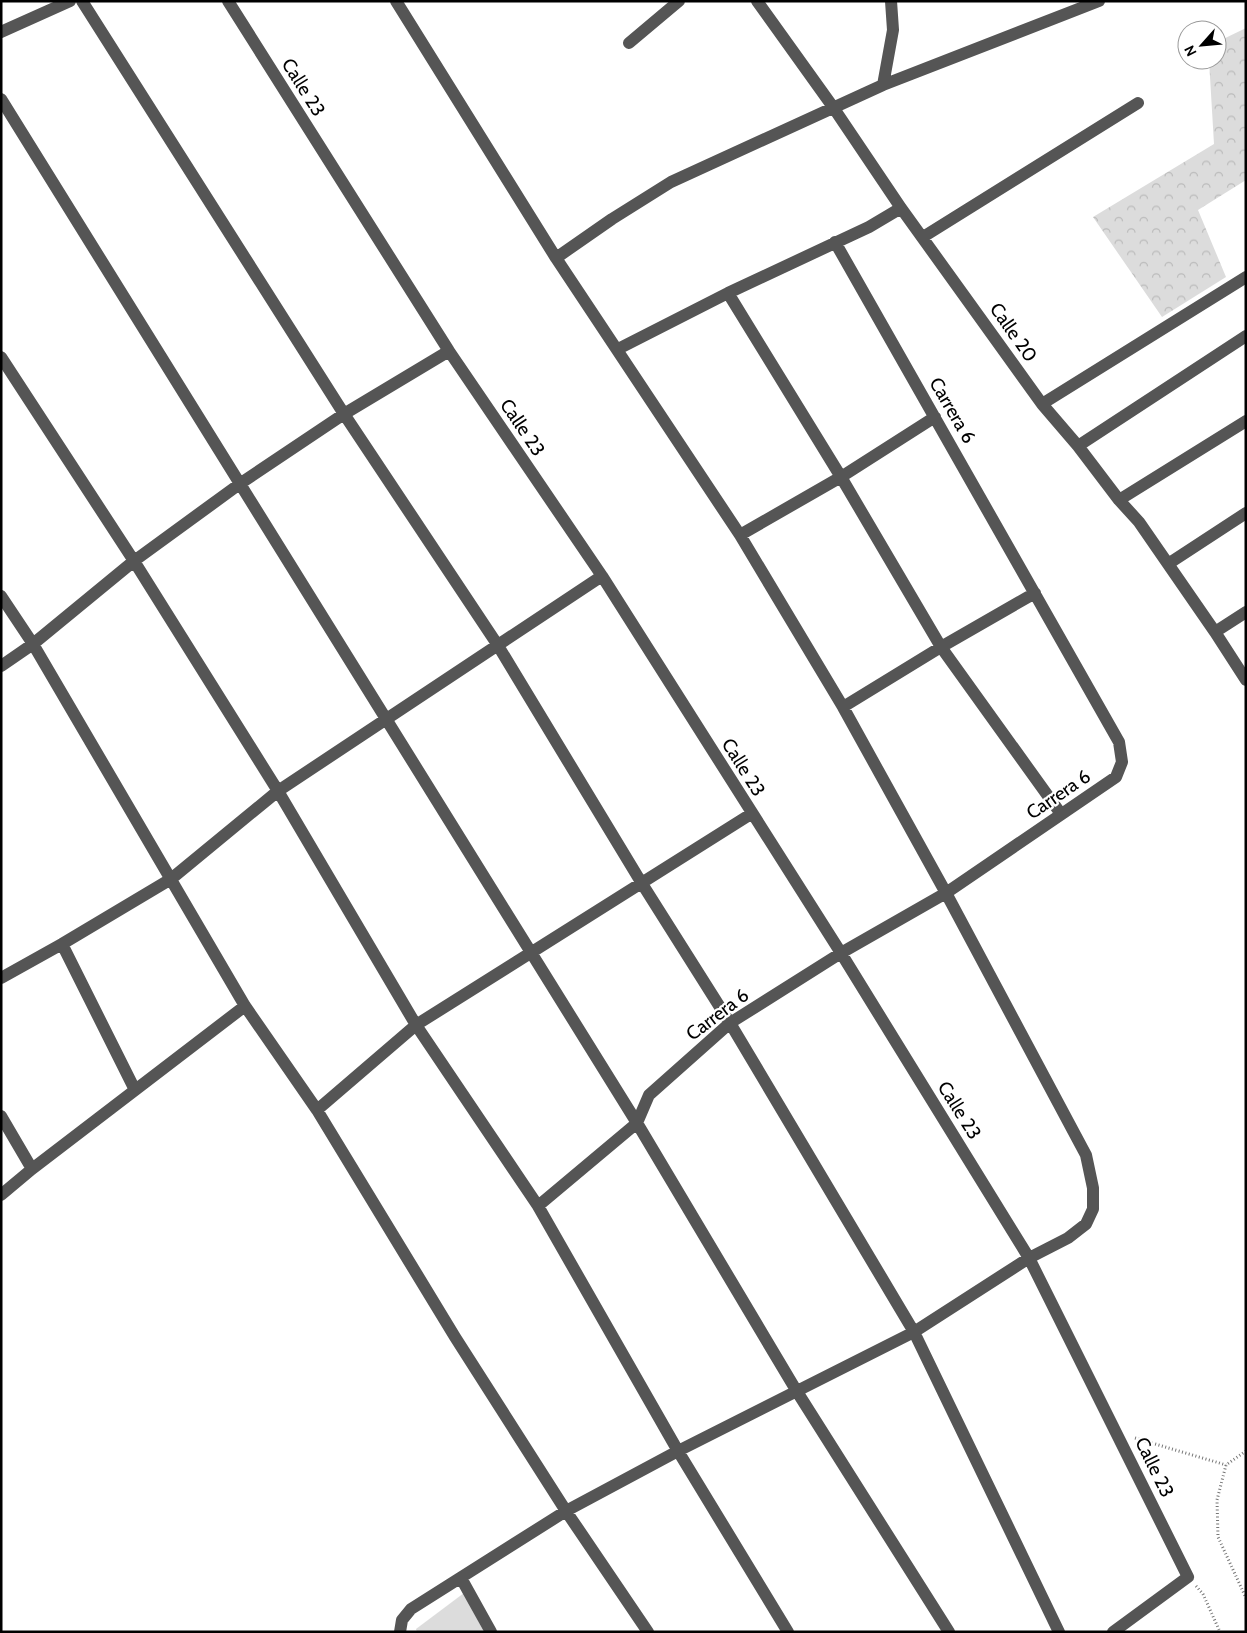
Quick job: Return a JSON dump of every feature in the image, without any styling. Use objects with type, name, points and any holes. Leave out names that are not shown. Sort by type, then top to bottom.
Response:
[{"type":"street","points":[[1,32],[70,1]]},
{"type":"street","points":[[82,1],[344,414],[497,644],[641,882],[730,1023],[914,1332],[1059,1632]]},
{"type":"street","name":"Calle 23","points":[[228,1],[449,351],[602,576],[841,953],[1029,1258],[1188,1577]]},
{"type":"street","points":[[396,1],[556,258],[740,535],[843,707],[946,893],[1086,1155],[1093,1188],[1093,1209],[1086,1224],[1068,1238],[1029,1258],[914,1332],[796,1390],[566,1511],[412,1609],[402,1620],[400,1632]]},
{"type":"street","points":[[629,43],[679,1]]},
{"type":"street","name":"Calle 20","points":[[757,1],[833,107],[901,208],[1042,404],[1139,522],[1246,680]]},
{"type":"street","points":[[883,85],[893,30],[891,1]]},
{"type":"street","points":[[556,258],[612,219],[671,182],[883,85],[1099,1]]},
{"type":"street","points":[[1,99],[638,1123],[796,1390],[949,1632]]},
{"type":"street","points":[[923,237],[1138,103]]},
{"type":"street","points":[[618,349],[728,293],[869,227],[901,208]]},
{"type":"street","name":"Carrera 6","points":[[538,1206],[638,1123],[650,1095],[730,1023],[841,953],[946,893],[1116,777],[1122,762],[1119,742],[835,242]]},
{"type":"street","points":[[1042,404],[1246,277]]},
{"type":"street","points":[[728,293],[841,477],[941,647],[1061,814]]},
{"type":"street","points":[[1078,446],[1246,336]]},
{"type":"street","points":[[1,666],[33,644],[134,560],[241,483],[344,414],[449,351]]},
{"type":"street","points":[[1,357],[134,560],[278,791],[416,1024],[538,1206],[678,1451],[788,1632]]},
{"type":"street","points":[[740,535],[841,477],[935,417]]},
{"type":"street","points":[[1119,500],[1246,420]]},
{"type":"street","points":[[1168,564],[1246,513]]},
{"type":"street","points":[[1,978],[171,879],[278,791],[602,576]]},
{"type":"street","points":[[843,707],[941,647],[1035,593]]},
{"type":"street","points":[[1,596],[33,644],[246,1006],[317,1110],[455,1337],[566,1511],[648,1632]]},
{"type":"street","points":[[1215,632],[1246,612]]},
{"type":"street","points":[[317,1110],[416,1024],[752,814]]},
{"type":"street","points":[[62,944],[135,1090]]},
{"type":"street","points":[[1,1195],[32,1169],[246,1006]]},
{"type":"street","points":[[1,1116],[32,1169]]},
{"type":"street","points":[[1113,1632],[1188,1577]]},
{"type":"street","points":[[461,1578],[491,1632]]},
{"type":"path","points":[[1117,1433],[1226,1465]]},
{"type":"path","points":[[1246,1451],[1226,1465],[1217,1500],[1218,1537],[1246,1598]]},
{"type":"path","points":[[1188,1577],[1203,1594],[1220,1632]]},
{"type":"green space","points":[[1246,28],[1246,180],[1198,210],[1226,277],[1162,317],[1093,217],[1214,144],[1210,70],[1227,70],[1227,37]]},
{"type":"green space","points":[[464,1593],[484,1632],[417,1632],[416,1629]]}]
